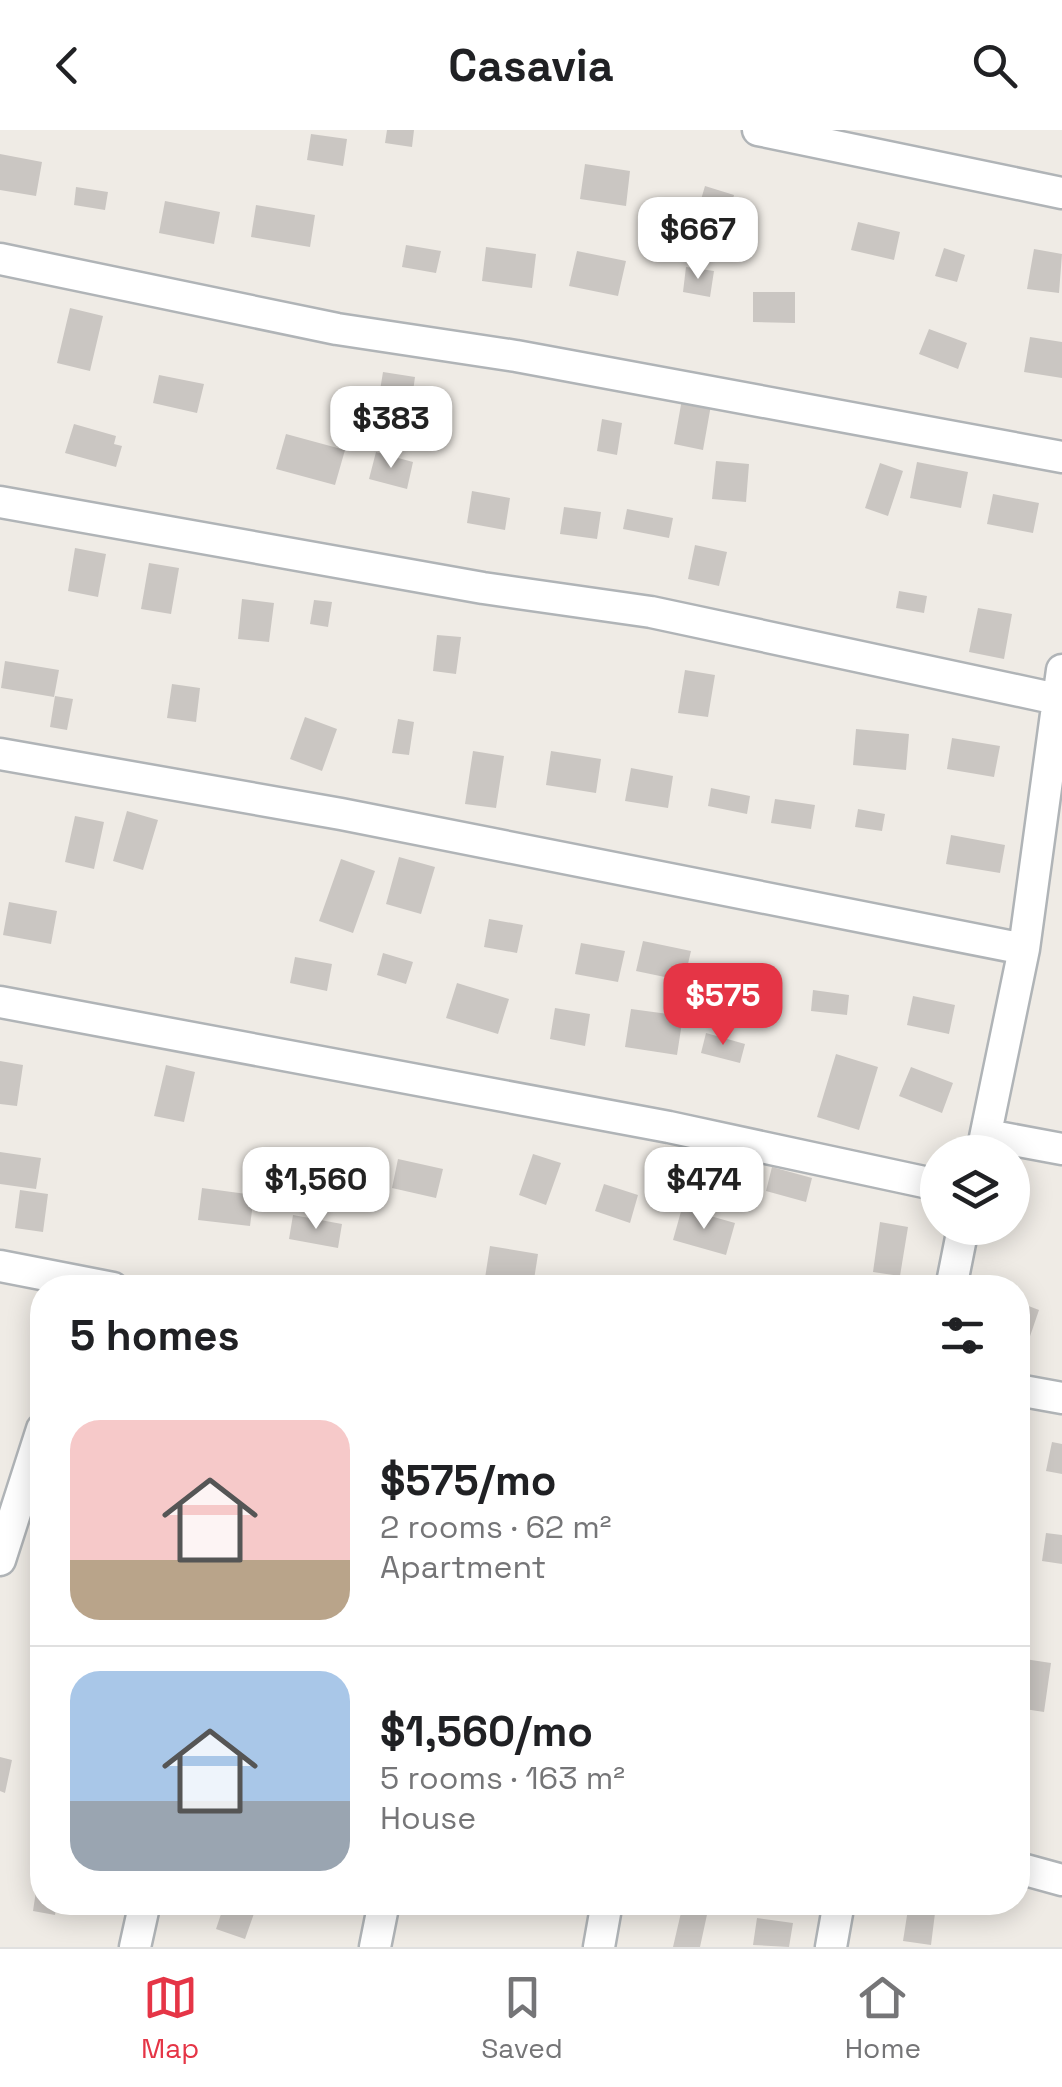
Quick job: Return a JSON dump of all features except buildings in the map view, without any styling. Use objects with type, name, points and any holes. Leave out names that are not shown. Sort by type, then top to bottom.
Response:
[{"type":"street","points":[[758,130],[1062,193]]},
{"type":"street","points":[[0,259],[320,326],[516,356],[1062,457]]},
{"type":"street","points":[[0,502],[483,588],[650,612],[1060,684],[1024,948],[986,1135]]},
{"type":"street","points":[[0,754],[415,828],[1024,948]]},
{"type":"street","points":[[0,1002],[669,1126],[920,1181]]},
{"type":"street","points":[[1030,1146],[1062,1148]]},
{"type":"street","points":[[953,1275],[959,1245]]},
{"type":"street","points":[[0,1266],[45,1275]]},
{"type":"street","points":[[1030,1392],[1062,1398]]},
{"type":"street","points":[[2,1548],[30,1465]]},
{"type":"street","points":[[1030,1871],[1062,1880]]},
{"type":"street","points":[[135,1947],[142,1915]]},
{"type":"street","points":[[375,1947],[381,1915]]},
{"type":"street","points":[[599,1947],[605,1915]]},
{"type":"street","points":[[830,1947],[836,1915]]}]
